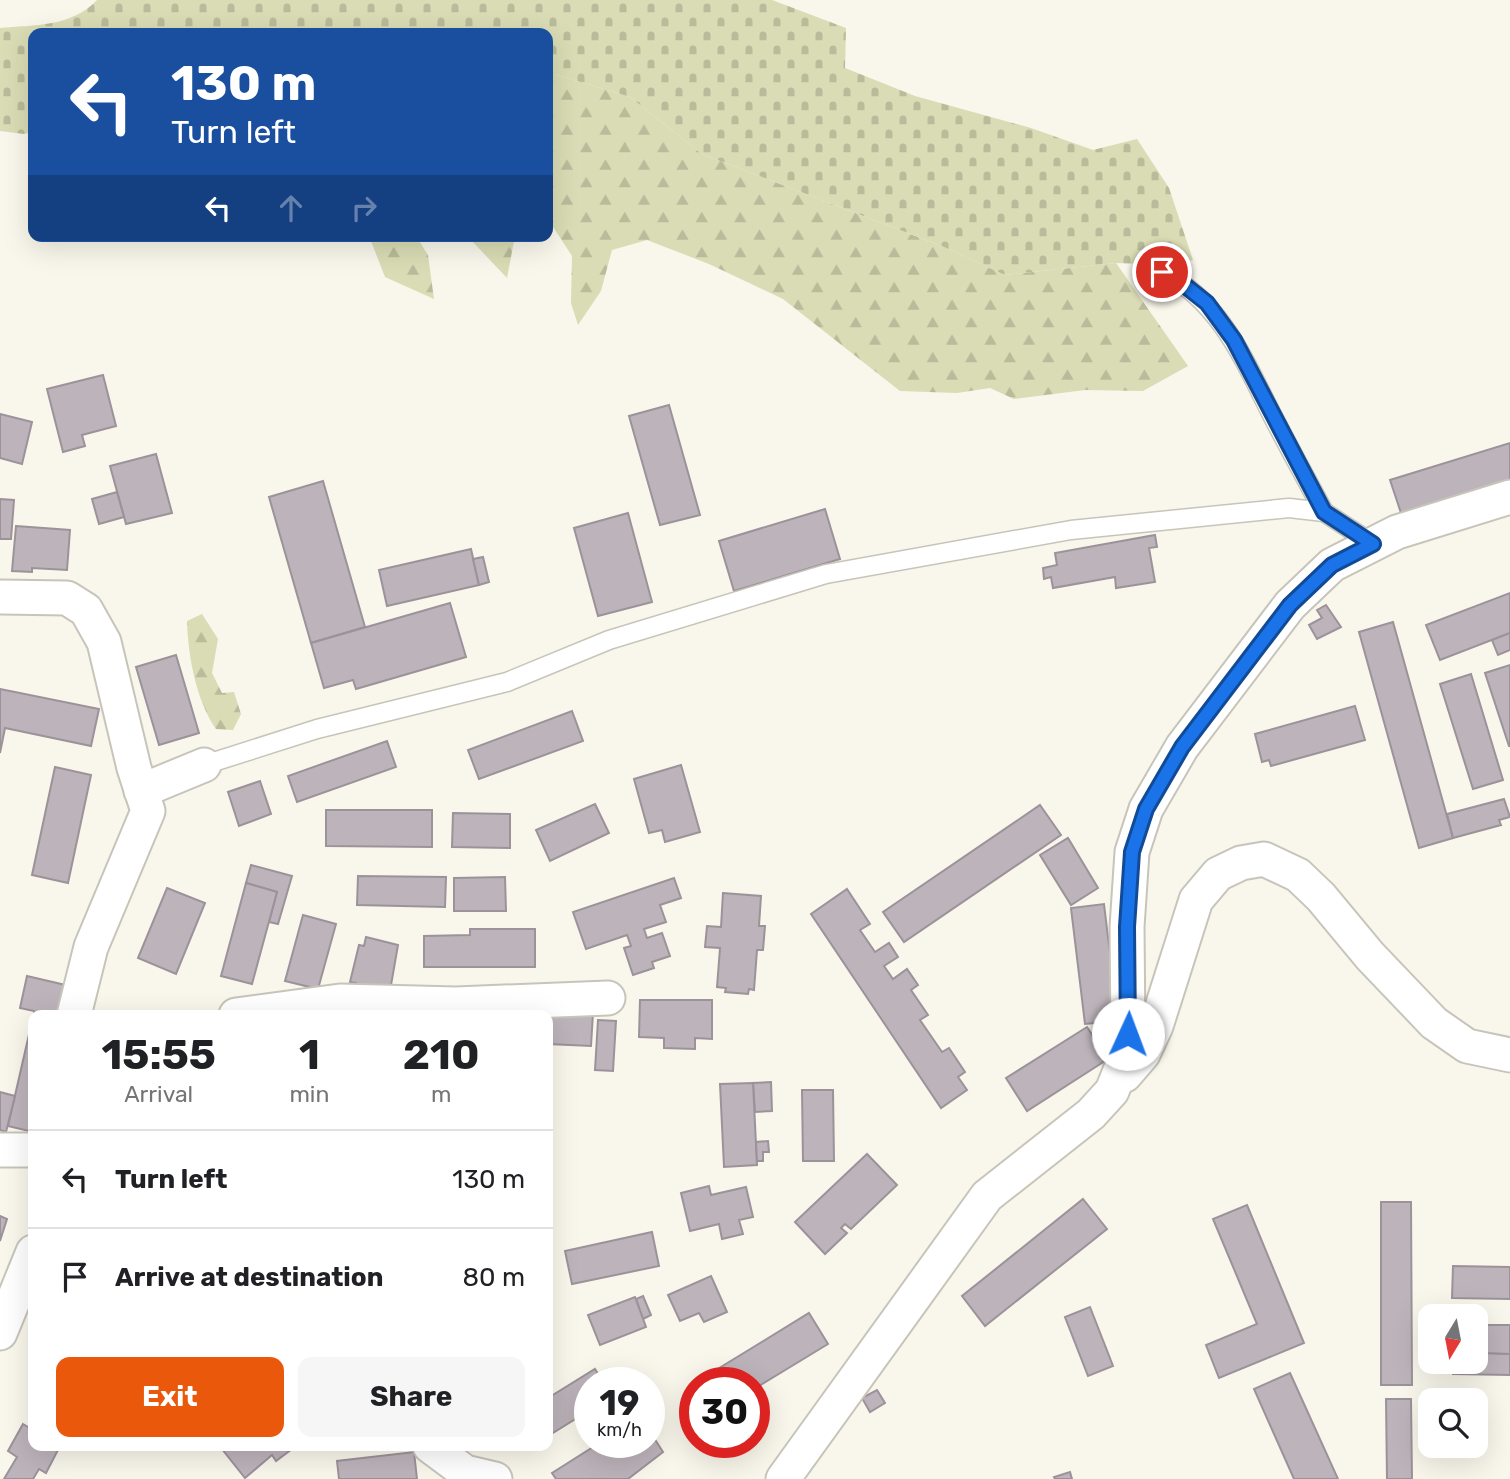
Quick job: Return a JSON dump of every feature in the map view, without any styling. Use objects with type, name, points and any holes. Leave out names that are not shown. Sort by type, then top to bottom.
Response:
[{"type":"street","points":[[1112,1091],[1122,1066],[1128,1034],[1127,927],[1132,852],[1146,809],[1182,747],[1290,605],[1332,565],[1397,532],[1510,497]]},
{"type":"street","points":[[0,597],[67,598],[86,610],[104,642],[148,811],[91,947],[75,1010]]},
{"type":"street","points":[[141,791],[204,765]]},
{"type":"street","points":[[783,1479],[988,1196],[1091,1114],[1143,1054],[1156,1026],[1196,900],[1218,874],[1241,863],[1264,859],[1298,875],[1434,1023],[1467,1046],[1510,1055]]},
{"type":"street","points":[[271,1010],[340,1000],[456,1004],[608,998]]},
{"type":"street","points":[[0,1150],[28,1150]]},
{"type":"street","points":[[0,1334],[28,1264]]},
{"type":"street","points":[[437,1451],[465,1472],[495,1479]]},
{"type":"lane","points":[[1162,272],[1178,280],[1207,303],[1234,340],[1324,512]]},
{"type":"lane","points":[[204,765],[317,729],[507,682],[609,640],[825,574],[1072,530],[1289,508],[1324,512],[1373,544]]},
{"type":"green space","points":[[97,0],[772,0],[846,28],[845,68],[915,96],[1031,128],[1093,150],[1137,139],[1169,188],[1193,260],[1171,265],[1116,263],[1005,275],[944,247],[702,154],[630,97],[553,74],[553,28],[28,28],[28,133],[0,131],[0,28],[52,23],[87,9]]},
{"type":"green space","points":[[553,74],[630,97],[702,154],[944,247],[1005,275],[1116,263],[1188,366],[1143,391],[1085,390],[1014,399],[990,388],[957,393],[900,391],[783,299],[709,264],[647,240],[612,250],[601,291],[578,325],[571,303],[572,256],[553,227]]},
{"type":"green space","points":[[371,242],[420,242],[428,255],[434,299],[385,277]]},
{"type":"green space","points":[[473,242],[514,242],[507,278]]},
{"type":"green space","points":[[202,614],[218,639],[212,673],[222,693],[234,692],[241,714],[233,730],[216,729],[203,705],[194,677],[187,621]]},
{"type":"building","points":[[103,375],[116,426],[82,435],[85,446],[63,452],[47,389]]},
{"type":"building","points":[[669,405],[700,515],[660,525],[629,416]]},
{"type":"building","points":[[0,414],[32,422],[22,464],[0,458]]},
{"type":"building","points":[[1510,443],[1510,480],[1401,513],[1390,480]]},
{"type":"building","points":[[156,454],[172,513],[126,524],[110,466]]},
{"type":"building","points":[[323,481],[365,627],[311,643],[269,497]]},
{"type":"building","points":[[117,492],[124,517],[99,524],[92,499]]},
{"type":"building","points":[[0,499],[14,500],[11,539],[0,539]]},
{"type":"building","points":[[825,509],[840,559],[734,591],[719,541]]},
{"type":"building","points":[[628,513],[652,602],[598,616],[574,528]]},
{"type":"building","points":[[16,526],[70,530],[67,570],[32,568],[32,572],[12,571]]},
{"type":"building","points":[[1155,535],[1157,547],[1149,548],[1155,582],[1116,588],[1115,577],[1053,588],[1051,577],[1044,579],[1043,568],[1057,565],[1055,553]]},
{"type":"building","points":[[471,549],[479,585],[387,606],[379,570]]},
{"type":"building","points":[[483,557],[489,582],[479,585],[473,559]]},
{"type":"building","points":[[1510,593],[1510,633],[1440,660],[1426,625]]},
{"type":"building","points":[[450,603],[466,657],[356,689],[353,680],[324,688],[311,643]]},
{"type":"building","points":[[1326,605],[1341,627],[1317,639],[1309,625],[1322,618],[1317,610]]},
{"type":"building","points":[[1393,622],[1453,838],[1419,848],[1359,632]]},
{"type":"building","points":[[1510,633],[1510,650],[1498,655],[1492,640]]},
{"type":"building","points":[[176,655],[199,733],[159,745],[136,667]]},
{"type":"building","points":[[1510,665],[1510,746],[1509,746],[1485,673]]},
{"type":"building","points":[[1471,674],[1503,780],[1473,789],[1440,684]]},
{"type":"building","points":[[0,689],[99,709],[91,746],[5,728],[0,753]]},
{"type":"building","points":[[1355,706],[1365,740],[1271,766],[1269,760],[1262,762],[1255,734]]},
{"type":"building","points":[[572,711],[583,741],[479,779],[468,750]]},
{"type":"building","points":[[387,741],[396,767],[297,802],[288,776]]},
{"type":"building","points":[[681,765],[700,832],[665,842],[662,830],[649,833],[634,779]]},
{"type":"building","points":[[55,767],[91,775],[68,883],[32,875]]},
{"type":"building","points":[[260,781],[271,814],[239,826],[228,792]]},
{"type":"building","points":[[1504,799],[1510,817],[1499,820],[1501,825],[1453,838],[1447,814]]},
{"type":"building","points":[[595,804],[609,833],[550,861],[536,830]]},
{"type":"building","points":[[1040,805],[1061,835],[904,942],[883,912]]},
{"type":"building","points":[[326,810],[432,810],[432,847],[326,846]]},
{"type":"building","points":[[453,813],[510,814],[510,848],[452,847]]},
{"type":"building","points":[[1068,838],[1098,888],[1071,905],[1040,855]]},
{"type":"building","points":[[251,865],[292,876],[278,924],[269,922],[277,892],[246,883]]},
{"type":"building","points":[[358,876],[446,877],[445,907],[357,905]]},
{"type":"building","points":[[505,877],[506,911],[454,911],[454,878]]},
{"type":"building","points":[[674,878],[681,898],[660,905],[666,922],[644,929],[647,938],[662,933],[670,956],[652,962],[654,968],[633,975],[624,948],[631,946],[627,935],[586,949],[573,912]]},
{"type":"building","points":[[246,883],[277,892],[252,984],[221,976]]},
{"type":"building","points":[[167,888],[205,903],[176,974],[138,958]]},
{"type":"building","points":[[847,889],[870,924],[860,930],[875,952],[889,943],[898,957],[884,966],[893,979],[907,969],[918,985],[911,990],[928,1015],[920,1020],[942,1052],[949,1048],[965,1072],[958,1077],[967,1090],[941,1108],[811,914]]},
{"type":"building","points":[[723,893],[761,896],[759,926],[765,926],[763,950],[757,950],[754,990],[749,989],[748,994],[725,992],[726,988],[717,987],[720,948],[705,947],[707,926],[721,927]]},
{"type":"building","points":[[1104,904],[1118,1021],[1085,1024],[1071,908]]},
{"type":"building","points":[[303,915],[336,924],[318,989],[285,981]]},
{"type":"building","points":[[470,929],[535,929],[535,967],[424,967],[424,936],[470,935]]},
{"type":"building","points":[[366,937],[398,945],[390,991],[354,988],[356,983],[350,982],[359,945],[364,946]]},
{"type":"building","points":[[27,976],[70,986],[64,1010],[20,1008]]},
{"type":"building","points":[[640,1000],[712,1000],[712,1039],[695,1038],[695,1049],[664,1048],[664,1038],[639,1037]]},
{"type":"building","points":[[593,1013],[591,1046],[553,1044],[553,1015]]},
{"type":"building","points":[[598,1020],[616,1021],[613,1071],[595,1070]]},
{"type":"building","points":[[1087,1027],[1108,1059],[1027,1111],[1006,1078]]},
{"type":"building","points":[[28,1039],[28,1131],[8,1126]]},
{"type":"building","points":[[771,1082],[772,1111],[755,1112],[753,1083]]},
{"type":"building","points":[[753,1083],[757,1165],[724,1167],[720,1084]]},
{"type":"building","points":[[802,1090],[833,1090],[834,1161],[803,1161]]},
{"type":"building","points":[[0,1092],[15,1096],[6,1132],[0,1130]]},
{"type":"building","points":[[768,1141],[769,1152],[763,1152],[763,1161],[757,1161],[756,1142]]},
{"type":"building","points":[[867,1154],[897,1185],[851,1229],[845,1224],[841,1228],[847,1233],[825,1254],[795,1222]]},
{"type":"building","points":[[709,1186],[711,1195],[746,1187],[753,1217],[739,1220],[743,1234],[722,1239],[719,1224],[690,1231],[681,1193]]},
{"type":"building","points":[[1083,1199],[1107,1229],[985,1326],[962,1296]]},
{"type":"building","points":[[1381,1202],[1411,1202],[1412,1385],[1381,1385]]},
{"type":"building","points":[[1247,1205],[1304,1343],[1219,1378],[1206,1345],[1257,1324],[1213,1219]]},
{"type":"building","points":[[0,1216],[7,1219],[0,1241]]},
{"type":"building","points":[[652,1232],[659,1266],[572,1284],[565,1251]]},
{"type":"building","points":[[1453,1266],[1510,1267],[1510,1299],[1452,1298]]},
{"type":"building","points":[[711,1276],[727,1312],[704,1322],[699,1313],[680,1321],[668,1295]]},
{"type":"building","points":[[643,1296],[651,1315],[643,1319],[636,1299]]},
{"type":"building","points":[[635,1297],[646,1327],[600,1345],[588,1315]]},
{"type":"building","points":[[1090,1307],[1113,1366],[1088,1376],[1065,1317]]},
{"type":"building","points":[[809,1313],[828,1344],[770,1379],[770,1367],[721,1367]]},
{"type":"building","points":[[1488,1325],[1510,1325],[1510,1354],[1488,1353]]},
{"type":"building","points":[[1488,1353],[1510,1354],[1510,1375],[1453,1374],[1488,1374]]},
{"type":"building","points":[[1290,1373],[1338,1479],[1294,1479],[1254,1389]]},
{"type":"building","points":[[574,1382],[574,1420],[553,1433],[553,1395]]},
{"type":"building","points":[[877,1390],[885,1403],[870,1412],[862,1398]]},
{"type":"building","points":[[1386,1399],[1411,1399],[1412,1479],[1387,1479]]},
{"type":"building","points":[[23,1424],[28,1427],[28,1451],[57,1451],[46,1473],[39,1469],[33,1479],[4,1479],[17,1457],[8,1451]]},
{"type":"building","points":[[224,1451],[289,1451],[276,1461],[272,1455],[245,1478]]},
{"type":"building","points":[[414,1452],[417,1479],[339,1479],[337,1461]]},
{"type":"building","points":[[576,1458],[655,1458],[628,1479],[556,1479],[552,1473]]},
{"type":"building","points":[[1070,1472],[1072,1479],[1054,1477]]},
{"type":"route","points":[[1128,1034],[1127,927],[1132,852],[1146,809],[1182,747],[1290,605],[1332,565],[1373,544],[1324,512],[1234,340],[1207,303],[1178,280],[1162,272]]}]
